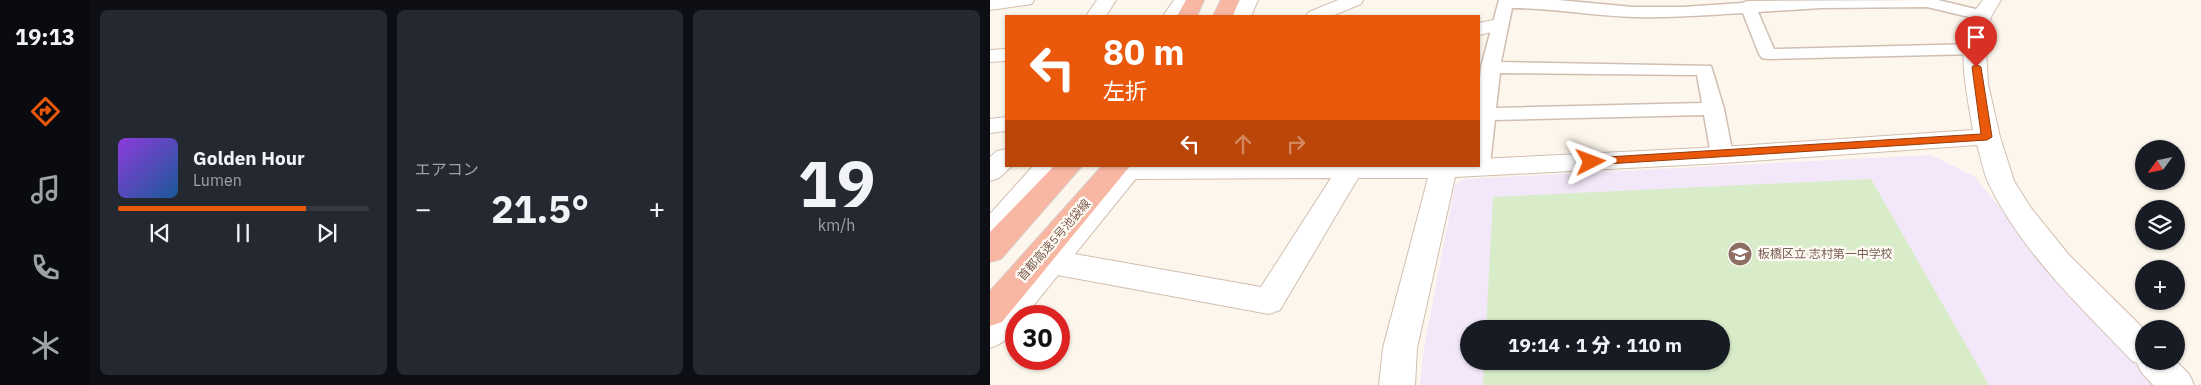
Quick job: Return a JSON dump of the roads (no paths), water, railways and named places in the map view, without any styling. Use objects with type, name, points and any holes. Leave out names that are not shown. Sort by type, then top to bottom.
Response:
[{"type":"highway","points":[[1188,15],[1196,0]]},
{"type":"highway","points":[[1223,15],[1230,0]]},
{"type":"highway","points":[[990,251],[1068,167]]},
{"type":"highway","name":"首都高速5号池袋線","points":[[990,313],[1127,167]]},
{"type":"street","points":[[990,4],[1026,0]]},
{"type":"street","points":[[1097,15],[1107,0]]},
{"type":"street","points":[[1174,15],[1184,0]]},
{"type":"street","points":[[1242,15],[1250,0]]},
{"type":"street","points":[[1318,15],[1354,0]]},
{"type":"street","points":[[1988,7],[1976,30],[1975,49],[1978,84],[1987,137],[2001,181],[2021,215],[2058,264],[2135,342]]},
{"type":"street","points":[[1480,29],[1498,25]]},
{"type":"street","points":[[990,56],[1005,55]]},
{"type":"street","points":[[990,126],[1005,124]]},
{"type":"street","points":[[1480,166],[1722,155],[1987,137]]},
{"type":"street","points":[[990,172],[1005,158]]},
{"type":"street","points":[[990,233],[1047,167]]},
{"type":"street","points":[[990,334],[1052,262],[1127,167],[1444,169],[1467,167]]},
{"type":"street","points":[[1052,262],[1269,301],[1352,168]]},
{"type":"street","points":[[1397,385],[1400,348],[1444,169]]},
{"type":"street","points":[[2162,370],[2176,385]]},
{"type":"lane","points":[[1480,159],[1490,67],[1498,25],[1505,3],[1541,3],[1633,12],[1683,12],[1748,6],[1927,2],[1988,7]]},
{"type":"lane","points":[[1748,6],[1768,54],[1975,49]]},
{"type":"lane","points":[[1490,67],[1705,70],[1722,155]]},
{"type":"lane","points":[[1486,114],[1714,109]]},
{"type":"place","name":"板橋区立 志村第一中学校","points":[[1740,254]]}]
